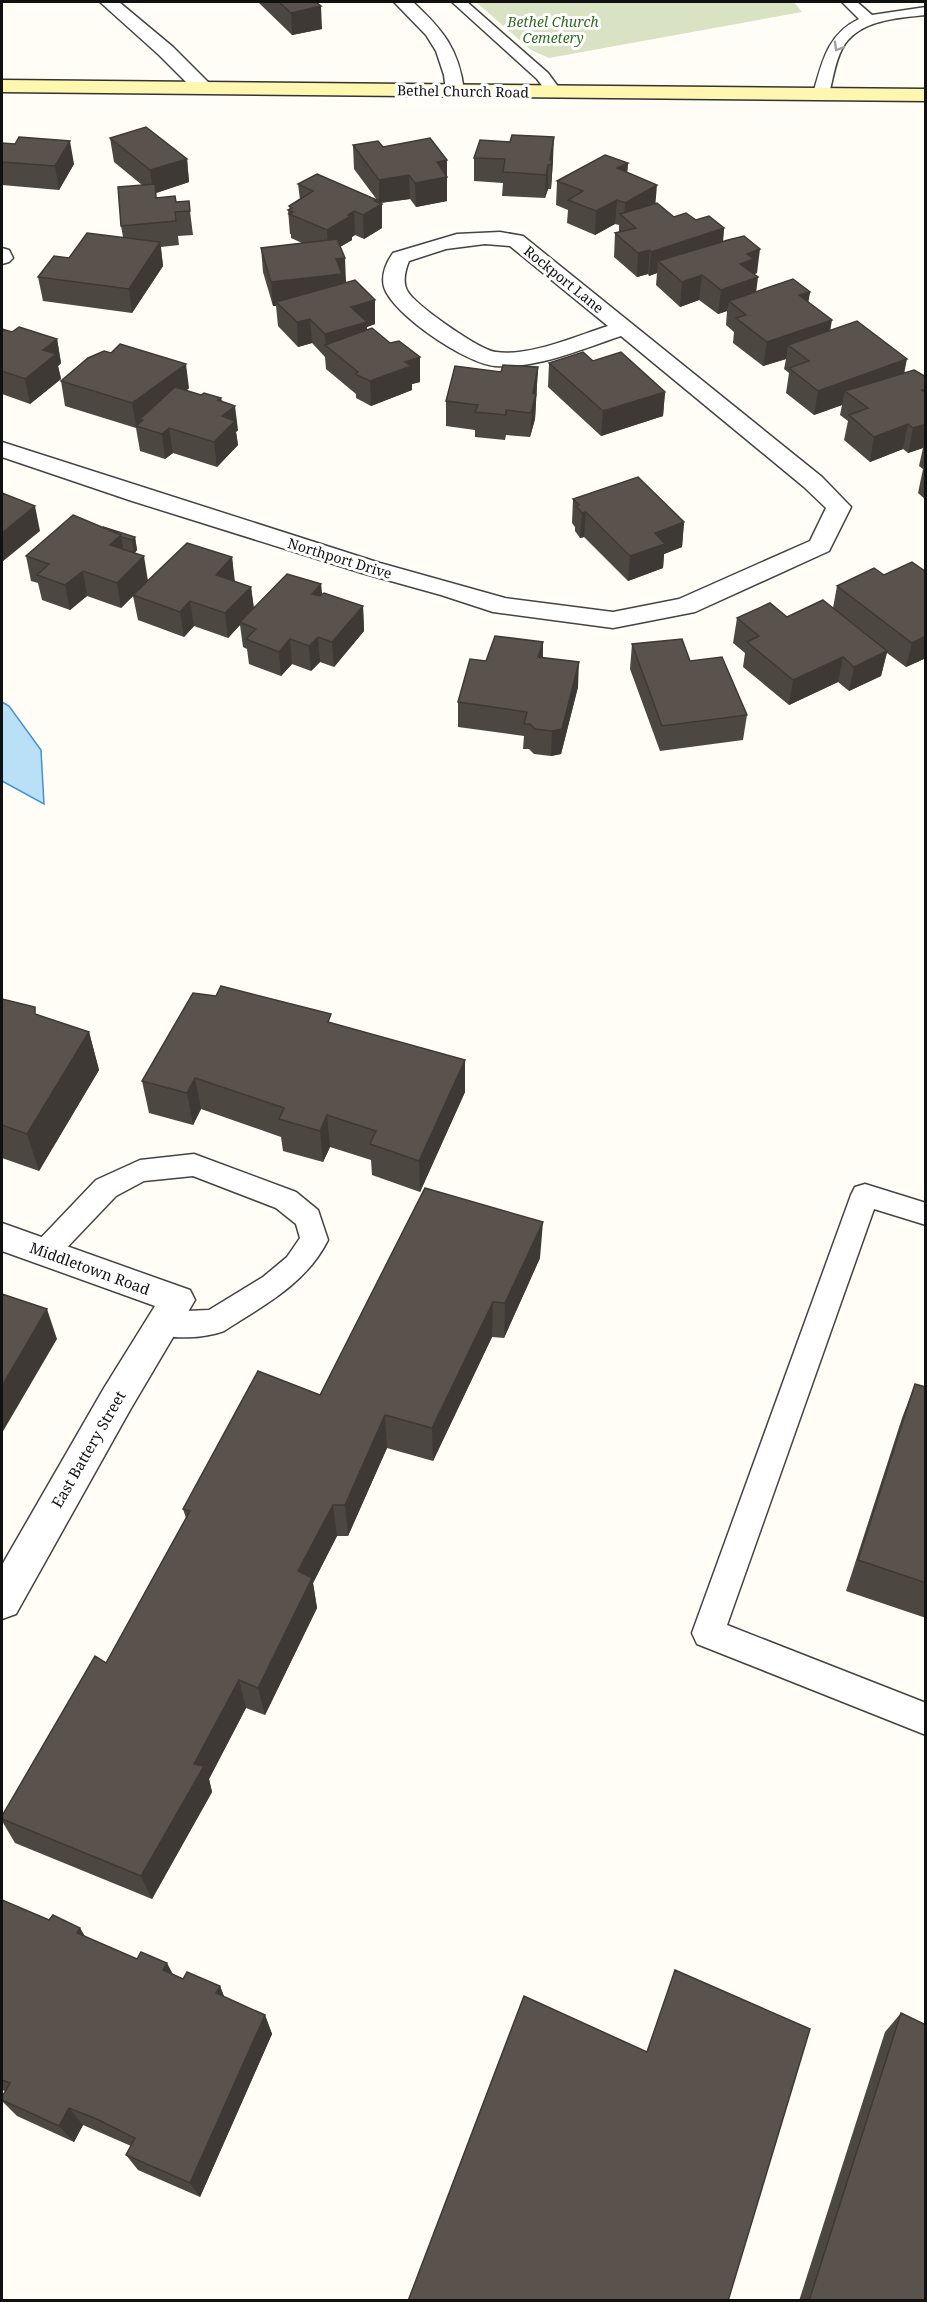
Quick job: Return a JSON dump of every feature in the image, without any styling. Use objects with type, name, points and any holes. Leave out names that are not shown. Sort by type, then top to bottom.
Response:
[{"type":"street","points":[[109,2],[166,51],[203,88]]},
{"type":"street","points":[[403,2],[439,39],[450,57],[455,91]]},
{"type":"street","name":"Bethel Church Road","points":[[2,86],[926,96]]},
{"type":"street","name":"Rockport Lane","points":[[624,328],[544,353],[492,359],[434,328],[397,294],[392,272],[399,257],[436,244],[487,236],[516,240],[624,328],[813,482],[839,507],[820,546],[686,606]]},
{"type":"street","name":"Northport Drive","points":[[2,449],[174,507],[502,606],[613,620],[686,606]]},
{"type":"street","name":"Middletown Road","points":[[2,1237],[46,1251],[170,1312]]},
{"type":"street","name":"East Battery Street","points":[[2,1601],[117,1399],[170,1312]]},
{"type":"lane","points":[[459,2],[543,76],[554,92]]},
{"type":"lane","points":[[849,2],[869,20]]},
{"type":"lane","points":[[821,94],[835,49],[848,31],[869,20],[926,11]]},
{"type":"lane","points":[[46,1251],[106,1188],[140,1171],[161,1167],[194,1165],[286,1200],[308,1218],[314,1240],[297,1264],[273,1285],[214,1322],[170,1312]]},
{"type":"lane","points":[[926,1214],[865,1195],[708,1632],[926,1719]]},
{"type":"green space","name":"Bethel Church Cemetery","points":[[476,2],[794,2],[802,12],[549,58],[531,50]]},
{"type":"water","points":[[2,702],[9,706],[41,750],[44,804],[2,781]]},
{"type":"building","points":[[279,2],[316,2],[321,6],[291,13]]},
{"type":"building","points":[[146,127],[187,159],[150,170],[110,138]]},
{"type":"building","points":[[512,135],[554,137],[551,165],[548,165],[546,175],[503,172],[505,159],[474,158],[480,140],[510,142]]},
{"type":"building","points":[[19,137],[70,141],[55,166],[2,162],[2,143],[15,144]]},
{"type":"building","points":[[430,138],[447,160],[437,162],[447,177],[415,183],[409,175],[379,180],[353,145],[378,141],[383,147]]},
{"type":"building","points":[[605,155],[628,163],[617,168],[657,185],[625,203],[617,200],[596,211],[568,200],[583,191],[557,181]]},
{"type":"building","points":[[317,174],[382,204],[363,215],[354,211],[348,215],[351,216],[327,230],[289,214],[293,212],[288,210],[292,208],[289,206],[313,191],[298,184]]},
{"type":"building","points":[[155,184],[156,198],[175,196],[176,202],[189,201],[190,211],[175,212],[176,221],[121,226],[118,187]]},
{"type":"building","points":[[657,203],[674,217],[686,213],[696,220],[709,216],[724,228],[651,252],[650,250],[638,253],[615,233],[636,228],[620,214]]},
{"type":"building","points":[[87,233],[160,242],[129,289],[38,277],[54,256],[69,258]]},
{"type":"building","points":[[744,236],[760,249],[747,254],[754,259],[740,264],[758,277],[721,290],[702,275],[682,282],[658,261],[728,240]]},
{"type":"building","points":[[337,239],[345,258],[336,259],[342,274],[271,282],[261,248]]},
{"type":"building","points":[[793,279],[810,292],[799,295],[832,320],[767,342],[736,318],[746,315],[729,301]]},
{"type":"building","points":[[355,280],[375,300],[351,307],[367,322],[325,334],[310,319],[297,322],[276,302]]},
{"type":"building","points":[[857,321],[907,359],[818,391],[789,368],[809,361],[788,345]]},
{"type":"building","points":[[19,327],[57,339],[43,350],[56,354],[25,379],[2,371],[2,329],[12,332]]},
{"type":"building","points":[[372,328],[390,343],[399,341],[420,357],[405,362],[411,366],[370,381],[355,374],[358,372],[325,345]]},
{"type":"building","points":[[120,344],[186,364],[132,403],[61,381],[88,358],[104,351],[111,353]]},
{"type":"building","points":[[583,352],[593,361],[621,352],[665,392],[603,411],[549,363]]},
{"type":"building","points":[[503,365],[538,367],[533,393],[536,394],[531,413],[506,410],[506,415],[475,412],[478,405],[446,401],[455,366],[501,372]]},
{"type":"building","points":[[914,370],[926,377],[926,389],[922,390],[926,393],[926,424],[913,428],[908,424],[874,437],[849,415],[868,408],[845,391]]},
{"type":"building","points":[[175,387],[221,398],[218,400],[235,406],[222,416],[235,421],[214,442],[169,428],[162,434],[136,426],[143,420],[140,419]]},
{"type":"building","points":[[638,477],[684,522],[655,533],[665,544],[630,556],[586,512],[582,513],[576,506],[579,505],[573,499]]},
{"type":"building","points":[[2,493],[35,506],[2,533]]},
{"type":"building","points":[[73,515],[121,535],[110,545],[144,556],[117,583],[83,571],[65,585],[37,575],[49,564],[26,556]]},
{"type":"building","points":[[103,527],[135,537],[132,540],[121,537]]},
{"type":"building","points":[[187,543],[232,557],[216,575],[251,587],[225,613],[190,601],[180,612],[133,595]]},
{"type":"building","points":[[912,562],[926,572],[926,636],[912,643],[837,586],[874,568],[884,575]]},
{"type":"building","points":[[287,574],[321,584],[312,594],[320,596],[324,593],[363,606],[332,642],[318,637],[309,646],[290,639],[279,652],[246,639],[256,629],[240,622]]},
{"type":"building","points":[[823,600],[887,651],[854,667],[843,657],[793,680],[747,642],[759,636],[737,618],[770,603],[787,617]]},
{"type":"building","points":[[495,636],[543,642],[538,657],[579,662],[562,729],[552,731],[535,729],[530,724],[524,724],[527,712],[458,702],[470,659],[486,661]]},
{"type":"building","points":[[682,639],[690,661],[722,657],[747,715],[662,726],[632,644]]},
{"type":"building","points":[[221,986],[331,1014],[328,1022],[465,1060],[419,1161],[370,1144],[376,1131],[327,1115],[320,1131],[279,1119],[284,1108],[195,1078],[187,1093],[142,1081],[193,993],[216,996]]},
{"type":"building","points":[[2,999],[35,1007],[35,1014],[89,1032],[27,1134],[2,1125]]},
{"type":"building","points":[[425,1188],[543,1222],[505,1303],[493,1302],[432,1428],[385,1415],[345,1505],[333,1505],[298,1571],[312,1578],[258,1688],[239,1680],[194,1764],[204,1766],[141,1876],[2,1819],[95,1656],[106,1663],[190,1511],[183,1509],[258,1371],[320,1395]]},
{"type":"building","points":[[2,1294],[47,1309],[2,1386]]},
{"type":"building","points":[[915,1384],[926,1387],[926,1583],[858,1560]]},
{"type":"building","points":[[2,1900],[49,1920],[53,1915],[80,1928],[77,1933],[137,1959],[141,1952],[167,1963],[163,1970],[183,1979],[187,1972],[220,1986],[216,1993],[265,2015],[190,2183],[126,2155],[135,2138],[99,2120],[69,2108],[59,2126],[2,2100],[10,2083],[2,2080]]},
{"type":"building","points":[[675,1970],[810,2029],[728,2301],[408,2301],[524,1996],[647,2052]]},
{"type":"building","points":[[901,2013],[926,2025],[926,2301],[809,2301]]}]
